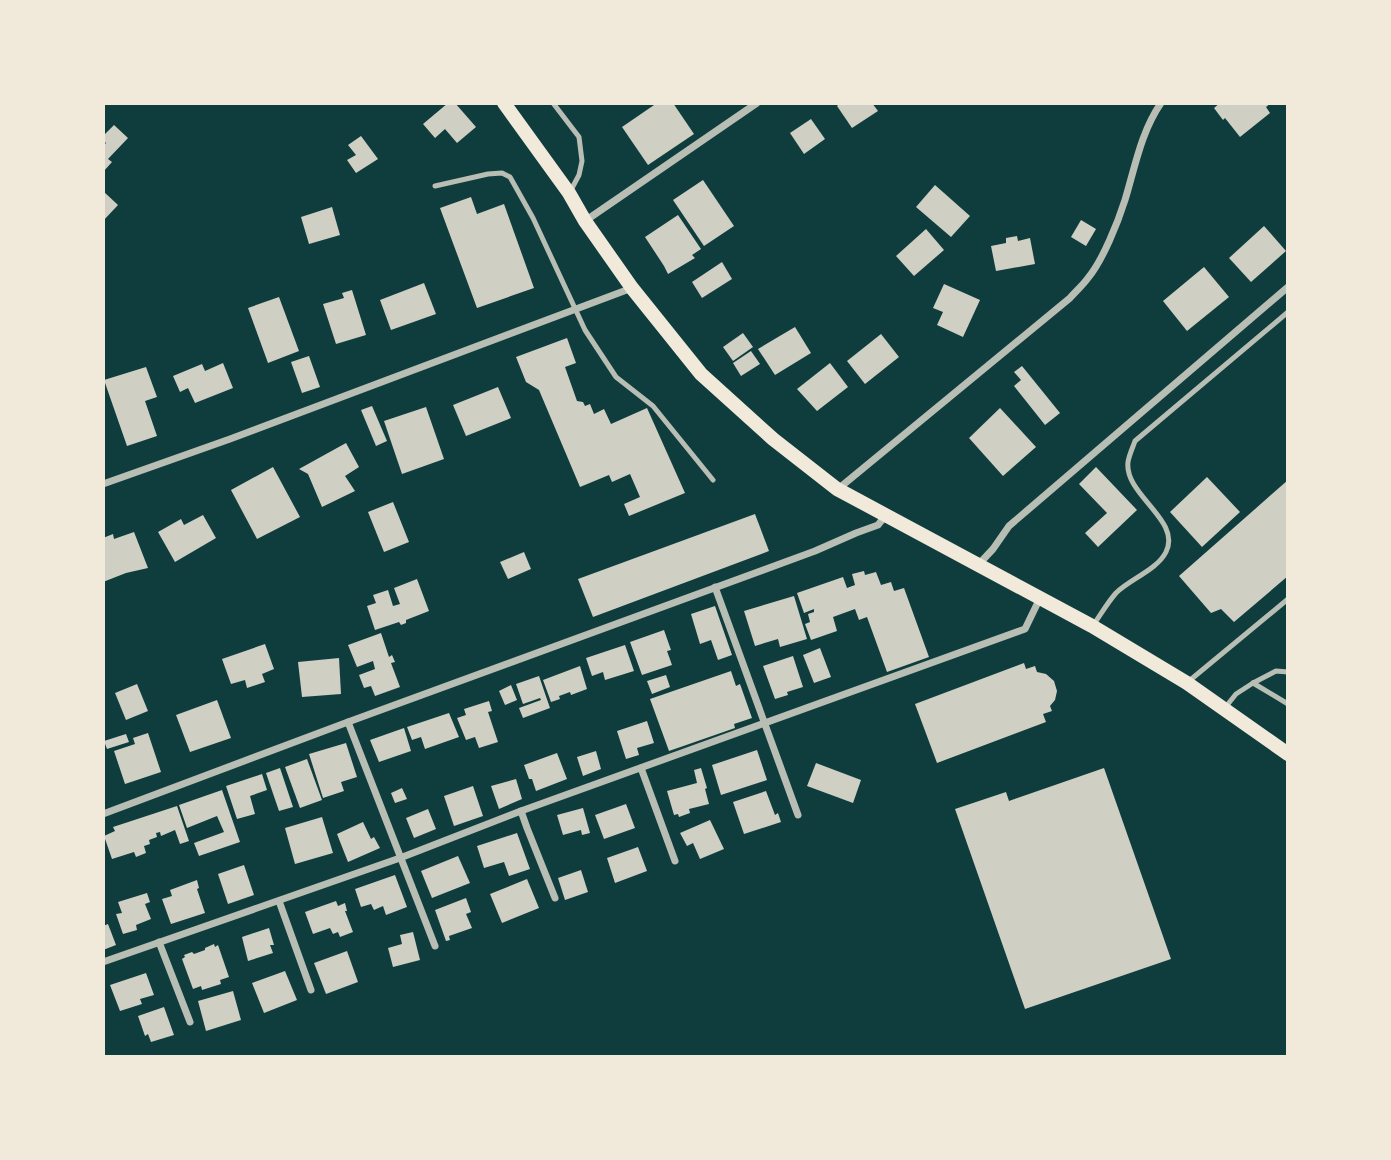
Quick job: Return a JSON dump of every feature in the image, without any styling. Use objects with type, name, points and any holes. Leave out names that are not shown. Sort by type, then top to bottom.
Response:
[{"type":"main road","points":[[504,103],[569,193],[585,221],[632,288],[701,374],[773,439],[837,489],[1093,626],[1187,683],[1288,754]]},
{"type":"street","points":[[585,221],[757,103]]},
{"type":"street","points":[[837,489],[1070,298],[1088,278],[1098,264],[1120,214],[1143,140],[1161,103]]},
{"type":"street","points":[[979,564],[1009,526],[1288,287]]},
{"type":"street","points":[[103,484],[632,288]]},
{"type":"street","points":[[103,814],[815,551],[878,525],[886,515]]},
{"type":"street","points":[[715,587],[798,815]]},
{"type":"street","points":[[103,962],[400,858],[522,811],[1025,629],[1040,598]]},
{"type":"street","points":[[348,722],[435,946]]},
{"type":"street","points":[[641,768],[676,861]]},
{"type":"street","points":[[522,811],[555,898]]},
{"type":"street","points":[[279,901],[311,990]]},
{"type":"street","points":[[159,942],[190,1022]]},
{"type":"lane","points":[[553,103],[579,137],[582,161],[579,174],[569,193]]},
{"type":"lane","points":[[435,186],[488,174],[502,173],[510,177],[533,218],[584,330],[616,377],[653,407],[713,480]]},
{"type":"lane","points":[[1093,626],[1116,593],[1154,566],[1166,552],[1169,537],[1163,522],[1140,495],[1130,476],[1128,462],[1135,441],[1288,312]]},
{"type":"lane","points":[[1187,683],[1288,598]]},
{"type":"lane","points":[[1224,709],[1236,694],[1253,683],[1276,671],[1288,672]]},
{"type":"lane","points":[[1253,683],[1288,704]]},
{"type":"building","points":[[448,103],[455,103],[476,127],[457,143],[445,129],[435,138],[423,124]]},
{"type":"building","points":[[657,103],[673,103],[694,134],[648,165],[622,127]]},
{"type":"building","points":[[840,103],[872,103],[878,111],[852,128],[837,106]]},
{"type":"building","points":[[1220,103],[1271,103],[1266,107],[1270,113],[1240,137],[1214,108]]},
{"type":"building","points":[[811,119],[825,139],[804,154],[790,133]]},
{"type":"building","points":[[114,125],[128,138],[108,159],[112,162],[103,172],[103,146],[106,143],[103,136]]},
{"type":"building","points":[[361,136],[378,159],[356,173],[347,160],[356,155],[348,145]]},
{"type":"building","points":[[703,180],[734,226],[704,246],[673,200]]},
{"type":"building","points":[[935,185],[970,216],[951,237],[916,207]]},
{"type":"building","points":[[103,191],[118,205],[103,221]]},
{"type":"building","points":[[471,197],[477,214],[504,204],[534,288],[477,308],[440,208]]},
{"type":"building","points":[[332,207],[340,235],[309,244],[301,217]]},
{"type":"building","points":[[678,215],[701,249],[692,255],[695,258],[668,274],[645,237]]},
{"type":"building","points":[[1081,220],[1096,229],[1086,246],[1071,237]]},
{"type":"building","points":[[1264,226],[1286,251],[1251,282],[1229,258]]},
{"type":"building","points":[[926,229],[944,250],[914,276],[896,256]]},
{"type":"building","points":[[1017,236],[1018,241],[1030,238],[1035,264],[996,271],[991,246],[1006,243],[1006,238]]},
{"type":"building","points":[[722,262],[732,279],[702,298],[692,282]]},
{"type":"building","points":[[1204,267],[1229,297],[1187,331],[1163,301]]},
{"type":"building","points":[[424,283],[436,314],[391,330],[380,300]]},
{"type":"building","points":[[944,284],[980,300],[963,337],[937,325],[943,312],[933,308]]},
{"type":"building","points":[[352,290],[366,335],[336,344],[323,304],[344,298],[342,293]]},
{"type":"building","points":[[279,297],[299,351],[268,363],[248,308]]},
{"type":"building","points":[[795,327],[811,353],[775,375],[758,349]]},
{"type":"building","points":[[743,333],[753,347],[733,361],[723,347]]},
{"type":"building","points":[[881,334],[899,357],[865,384],[847,361]]},
{"type":"building","points":[[567,338],[576,363],[565,367],[577,401],[583,402],[585,406],[590,404],[594,414],[604,409],[611,424],[647,408],[685,493],[629,516],[624,504],[640,497],[630,474],[612,482],[609,475],[580,487],[539,390],[526,382],[516,357]]},
{"type":"building","points":[[751,351],[760,364],[741,376],[733,363]]},
{"type":"building","points":[[309,356],[320,387],[302,393],[291,362]]},
{"type":"building","points":[[223,363],[233,388],[195,403],[188,388],[180,392],[173,376],[202,364],[205,371]]},
{"type":"building","points":[[830,363],[848,387],[817,411],[797,389]]},
{"type":"building","points":[[1022,366],[1060,413],[1045,425],[1014,386],[1021,380],[1014,372]]},
{"type":"building","points":[[146,367],[157,397],[145,401],[157,436],[127,446],[104,380]]},
{"type":"building","points":[[498,387],[511,418],[466,436],[453,405]]},
{"type":"building","points":[[372,406],[387,441],[376,446],[361,410]]},
{"type":"building","points":[[426,407],[444,459],[402,474],[384,421]]},
{"type":"building","points":[[1000,408],[1036,447],[1003,476],[969,438]]},
{"type":"building","points":[[346,443],[359,467],[345,476],[355,491],[322,507],[308,474],[299,469]]},
{"type":"building","points":[[273,467],[300,517],[257,539],[231,490]]},
{"type":"building","points":[[1096,467],[1137,510],[1098,547],[1085,533],[1107,513],[1079,484]]},
{"type":"building","points":[[1207,477],[1240,512],[1202,547],[1170,512]]},
{"type":"building","points":[[1288,480],[1288,576],[1234,622],[1221,609],[1211,613],[1179,576]]},
{"type":"building","points":[[393,502],[409,542],[384,552],[368,512]]},
{"type":"building","points":[[755,514],[769,551],[593,617],[578,579]]},
{"type":"building","points":[[203,515],[216,538],[175,562],[158,532],[181,519],[184,525]]},
{"type":"building","points":[[134,532],[148,568],[103,582],[103,538],[113,534],[114,539]]},
{"type":"building","points":[[524,552],[531,569],[508,579],[500,562]]},
{"type":"building","points":[[864,571],[865,575],[876,572],[881,585],[891,582],[894,591],[904,588],[929,657],[887,672],[867,617],[859,620],[855,609],[833,617],[837,631],[811,640],[805,624],[810,622],[808,614],[814,612],[814,609],[804,613],[797,593],[843,577],[847,588],[855,585],[852,574]]},
{"type":"building","points":[[417,579],[429,611],[406,620],[406,623],[401,625],[399,622],[375,630],[367,606],[376,603],[373,595],[388,590],[393,606],[400,604],[394,588]]},
{"type":"building","points":[[794,596],[807,639],[780,647],[778,639],[755,646],[744,611]]},
{"type":"building","points":[[715,606],[732,655],[718,660],[711,640],[700,644],[691,614]]},
{"type":"building","points":[[664,630],[671,650],[667,651],[672,665],[642,675],[630,642]]},
{"type":"building","points":[[381,633],[389,657],[392,655],[395,662],[391,663],[400,687],[375,696],[371,686],[364,688],[359,675],[375,669],[373,661],[357,667],[348,645]]},
{"type":"building","points":[[265,644],[274,669],[262,674],[265,682],[247,688],[245,680],[231,684],[222,659]]},
{"type":"building","points":[[625,645],[634,671],[605,680],[603,672],[592,676],[586,658]]},
{"type":"building","points":[[820,648],[831,677],[814,683],[803,655]]},
{"type":"building","points":[[793,656],[803,687],[775,699],[763,666]]},
{"type":"building","points":[[339,658],[341,694],[302,697],[298,662]]},
{"type":"building","points":[[1024,663],[1026,669],[1035,666],[1037,672],[1046,674],[1054,681],[1057,691],[1050,706],[1052,711],[1043,714],[1046,722],[937,763],[915,704]]},
{"type":"building","points":[[580,666],[587,689],[571,695],[570,692],[551,702],[543,680]]},
{"type":"building","points":[[731,671],[736,686],[740,684],[752,718],[734,724],[735,728],[669,751],[650,699]]},
{"type":"building","points":[[666,675],[670,687],[652,694],[647,681]]},
{"type":"building","points":[[539,676],[550,708],[523,718],[519,708],[541,700],[540,698],[523,704],[516,684]]},
{"type":"building","points":[[137,684],[148,711],[126,720],[115,693]]},
{"type":"building","points":[[511,685],[517,700],[505,705],[499,691]]},
{"type":"building","points":[[217,700],[231,738],[190,752],[176,715]]},
{"type":"building","points":[[489,701],[492,711],[488,712],[498,742],[479,748],[475,737],[466,740],[457,718],[466,715],[464,709]]},
{"type":"building","points":[[449,713],[459,737],[425,749],[421,737],[412,740],[407,727]]},
{"type":"building","points":[[647,721],[654,743],[637,748],[639,755],[626,759],[617,731]]},
{"type":"building","points":[[404,728],[411,751],[379,762],[370,740]]},
{"type":"building","points":[[148,733],[161,772],[125,784],[114,751],[135,744],[133,738]]},
{"type":"building","points":[[126,734],[129,742],[107,749],[104,741]]},
{"type":"building","points":[[346,743],[357,777],[341,782],[344,791],[323,798],[309,754]]},
{"type":"building","points":[[757,750],[767,780],[721,795],[712,765]]},
{"type":"building","points":[[596,751],[601,769],[583,776],[577,757]]},
{"type":"building","points":[[557,753],[567,779],[536,791],[524,765]]},
{"type":"building","points":[[307,759],[322,800],[300,808],[285,767]]},
{"type":"building","points":[[816,763],[861,780],[853,803],[807,786]]},
{"type":"building","points":[[280,768],[293,807],[279,811],[266,773]]},
{"type":"building","points":[[701,768],[709,804],[689,809],[690,813],[679,817],[678,814],[674,815],[667,791],[697,783],[694,770]]},
{"type":"building","points":[[1104,768],[1171,959],[1025,1009],[955,809],[1006,792],[1009,801]]},
{"type":"building","points":[[262,774],[267,790],[250,796],[255,814],[237,819],[226,786]]},
{"type":"building","points":[[516,779],[522,799],[499,809],[491,786]]},
{"type":"building","points":[[473,786],[483,816],[454,826],[444,796]]},
{"type":"building","points":[[402,788],[407,799],[395,803],[391,793]]},
{"type":"building","points":[[222,790],[240,842],[199,856],[194,843],[224,832],[217,816],[187,828],[179,805]]},
{"type":"building","points":[[766,791],[775,815],[778,813],[781,822],[744,834],[733,802]]},
{"type":"building","points":[[626,804],[635,828],[604,839],[595,815]]},
{"type":"building","points":[[177,806],[189,841],[180,844],[175,830],[161,836],[160,832],[156,833],[157,837],[149,840],[150,844],[144,846],[146,853],[136,857],[134,852],[112,859],[104,836],[115,831],[113,827]]},
{"type":"building","points":[[583,808],[590,833],[582,835],[581,830],[563,835],[557,815]]},
{"type":"building","points":[[428,809],[436,829],[414,838],[406,818]]},
{"type":"building","points":[[322,817],[333,853],[295,864],[285,828]]},
{"type":"building","points":[[710,820],[724,849],[700,859],[693,843],[687,846],[680,833]]},
{"type":"building","points":[[363,822],[371,839],[374,837],[380,848],[348,862],[337,834]]},
{"type":"building","points":[[517,833],[530,869],[509,876],[504,862],[484,868],[477,846]]},
{"type":"building","points":[[638,847],[647,871],[615,883],[607,858]]},
{"type":"building","points":[[458,856],[470,883],[432,898],[421,871]]},
{"type":"building","points":[[244,865],[254,895],[228,904],[218,874]]},
{"type":"building","points":[[581,870],[588,892],[565,900],[558,878]]},
{"type":"building","points":[[395,875],[407,907],[386,915],[383,906],[374,910],[371,904],[361,907],[355,889]]},
{"type":"building","points":[[527,879],[539,908],[502,923],[490,894]]},
{"type":"building","points":[[197,880],[197,889],[205,913],[171,924],[162,899],[172,896],[170,890]]},
{"type":"building","points":[[147,893],[150,902],[145,904],[151,919],[136,925],[137,930],[123,934],[116,914],[122,913],[118,902]]},
{"type":"building","points":[[466,898],[471,912],[466,914],[472,928],[449,936],[450,940],[446,941],[435,910]]},
{"type":"building","points":[[336,901],[338,906],[345,903],[345,911],[353,932],[340,937],[338,932],[333,934],[330,928],[313,934],[305,912]]},
{"type":"building","points":[[108,924],[116,945],[103,950],[103,926]]},
{"type":"building","points":[[269,928],[274,945],[270,945],[273,953],[248,961],[242,937]]},
{"type":"building","points":[[413,932],[420,960],[393,967],[388,948],[402,944],[400,935]]},
{"type":"building","points":[[214,944],[215,947],[218,945],[229,977],[220,980],[221,984],[202,990],[201,986],[193,989],[182,959],[184,955],[205,950]]},
{"type":"building","points":[[347,951],[358,982],[326,994],[314,963]]},
{"type":"building","points":[[285,971],[297,1000],[264,1013],[252,983]]},
{"type":"building","points":[[146,973],[154,995],[140,999],[142,1004],[120,1011],[110,985]]},
{"type":"building","points":[[233,991],[241,1020],[206,1031],[198,1001]]},
{"type":"building","points":[[164,1007],[174,1035],[151,1042],[148,1034],[145,1036],[138,1016]]}]
